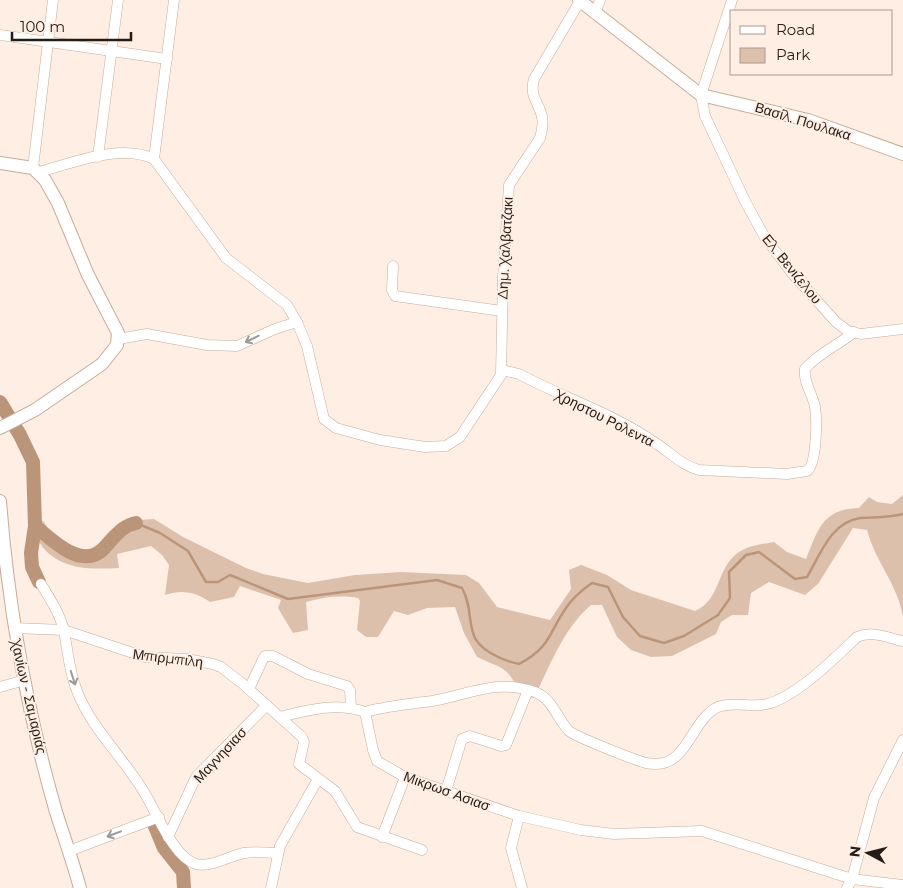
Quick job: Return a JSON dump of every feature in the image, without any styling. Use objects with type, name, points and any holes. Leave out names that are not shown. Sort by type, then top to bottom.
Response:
[{"type":"main road","points":[[579,1],[701,95]]},
{"type":"main road","name":"Βασίλ. Πουλακα","points":[[701,95],[808,120],[903,154]]},
{"type":"main road","points":[[0,163],[36,170],[58,203],[88,275],[116,325],[118,339],[118,345],[102,364],[35,410],[2,427]]},
{"type":"main road","name":"Χανίων - Σαμαριάς","points":[[0,501],[4,561],[14,628],[56,811],[80,888]]},
{"type":"street","points":[[53,0],[36,170],[122,153],[143,154],[154,159],[207,235],[226,258],[287,305],[297,322],[307,346],[320,412],[324,420],[336,428],[380,440],[431,447],[446,446],[455,442],[498,381],[502,370]]},
{"type":"street","points":[[98,157],[118,0]]},
{"type":"street","points":[[154,159],[174,0]]},
{"type":"street","points":[[595,14],[600,0]]},
{"type":"street","points":[[701,95],[732,0]]},
{"type":"street","name":"Δημ. Χαλβατζακι","points":[[502,370],[502,311],[509,185],[540,138],[544,121],[532,92],[534,80],[579,1]]},
{"type":"street","points":[[0,35],[166,59]]},
{"type":"street","name":"Ελ. Βενιζελου","points":[[701,95],[705,116],[764,236],[791,272],[836,322],[854,332]]},
{"type":"street","points":[[393,266],[392,290],[395,296],[502,311]]},
{"type":"street","points":[[118,339],[147,334],[207,345],[236,346],[275,329],[297,322]]},
{"type":"street","points":[[854,332],[861,334],[903,329]]},
{"type":"street","name":"Χρηστου Ρολεντα","points":[[502,370],[519,374],[620,423],[654,442],[688,468],[786,474],[807,471],[813,463],[815,407],[805,377],[805,369],[820,355],[845,341],[854,332]]},
{"type":"street","points":[[41,584],[56,609],[64,630],[68,665],[77,692],[90,716],[128,767],[159,817],[168,837],[182,855],[197,865],[207,864],[244,853],[278,853]]},
{"type":"street","name":"Μπιρμπιλη","points":[[14,628],[64,630],[145,657],[187,659],[222,667],[302,737],[304,742],[299,764],[318,779]]},
{"type":"street","points":[[280,716],[318,708],[351,708],[365,712],[448,697],[483,687],[528,690],[538,693],[546,699],[566,727],[578,737],[646,763],[666,763],[672,760],[688,742],[706,715],[715,708],[726,704],[765,705],[775,701],[821,671],[857,637],[863,634],[871,633],[903,641]]},
{"type":"street","points":[[249,689],[265,656],[273,656],[308,674],[348,686],[351,708]]},
{"type":"street","points":[[0,687],[25,680]]},
{"type":"street","points":[[446,792],[462,739],[470,736],[501,746],[506,745],[528,690]]},
{"type":"street","name":"Μαγνησιασ","points":[[168,837],[196,777],[267,705]]},
{"type":"street","name":"Μικρωσ Ασιασ","points":[[365,712],[377,761],[405,777],[519,816],[581,830],[614,834],[693,830],[714,834],[849,884],[903,885]]},
{"type":"street","points":[[849,884],[874,798],[903,740]]},
{"type":"street","points":[[382,837],[405,777]]},
{"type":"street","points":[[271,888],[278,853],[318,779],[335,791],[355,825],[382,837],[422,850]]},
{"type":"street","points":[[519,816],[511,848],[522,888]]},
{"type":"street","points":[[69,851],[159,817]]},
{"type":"green space","points":[[903,495],[903,617],[892,584],[875,552],[867,530],[853,528],[818,584],[805,595],[769,582],[751,593],[748,615],[732,615],[721,622],[716,634],[672,656],[651,657],[631,650],[617,637],[602,605],[591,605],[565,637],[534,698],[521,695],[512,678],[504,670],[477,657],[464,633],[455,607],[427,608],[408,615],[394,611],[378,637],[366,637],[357,630],[360,601],[358,598],[326,598],[306,602],[308,630],[293,633],[278,608],[281,600],[240,586],[234,597],[210,602],[189,592],[165,595],[169,565],[162,555],[151,546],[117,554],[119,568],[81,567],[54,558],[44,549],[30,530],[31,514],[44,522],[52,535],[61,542],[81,551],[92,548],[101,542],[125,521],[154,519],[183,537],[246,568],[263,574],[308,583],[355,575],[401,572],[466,575],[479,583],[497,607],[550,620],[571,589],[569,570],[581,565],[607,575],[631,590],[695,611],[709,600],[728,563],[743,550],[774,542],[787,552],[806,559],[818,530],[829,517],[847,509],[859,508],[869,497],[877,502],[892,504]]},
{"type":"waterway","points":[[0,402],[20,435],[33,462],[35,526],[31,553],[32,567],[39,582]]},
{"type":"waterway","points":[[136,523],[160,533],[188,551],[206,582],[218,582],[230,575],[288,599],[437,580],[462,588],[467,600],[471,627],[480,645],[492,654],[519,664],[543,646],[569,604],[592,583],[608,587],[623,617],[640,636],[664,643],[684,636],[718,615],[730,598],[729,572],[746,555],[759,552],[795,579],[807,577],[822,550],[841,526],[860,518],[887,517],[903,514]]},
{"type":"waterway","points":[[35,526],[65,550],[74,554],[92,556],[100,552],[121,530],[136,523]]},
{"type":"waterway","points":[[154,824],[164,848],[183,872],[184,888]]}]
